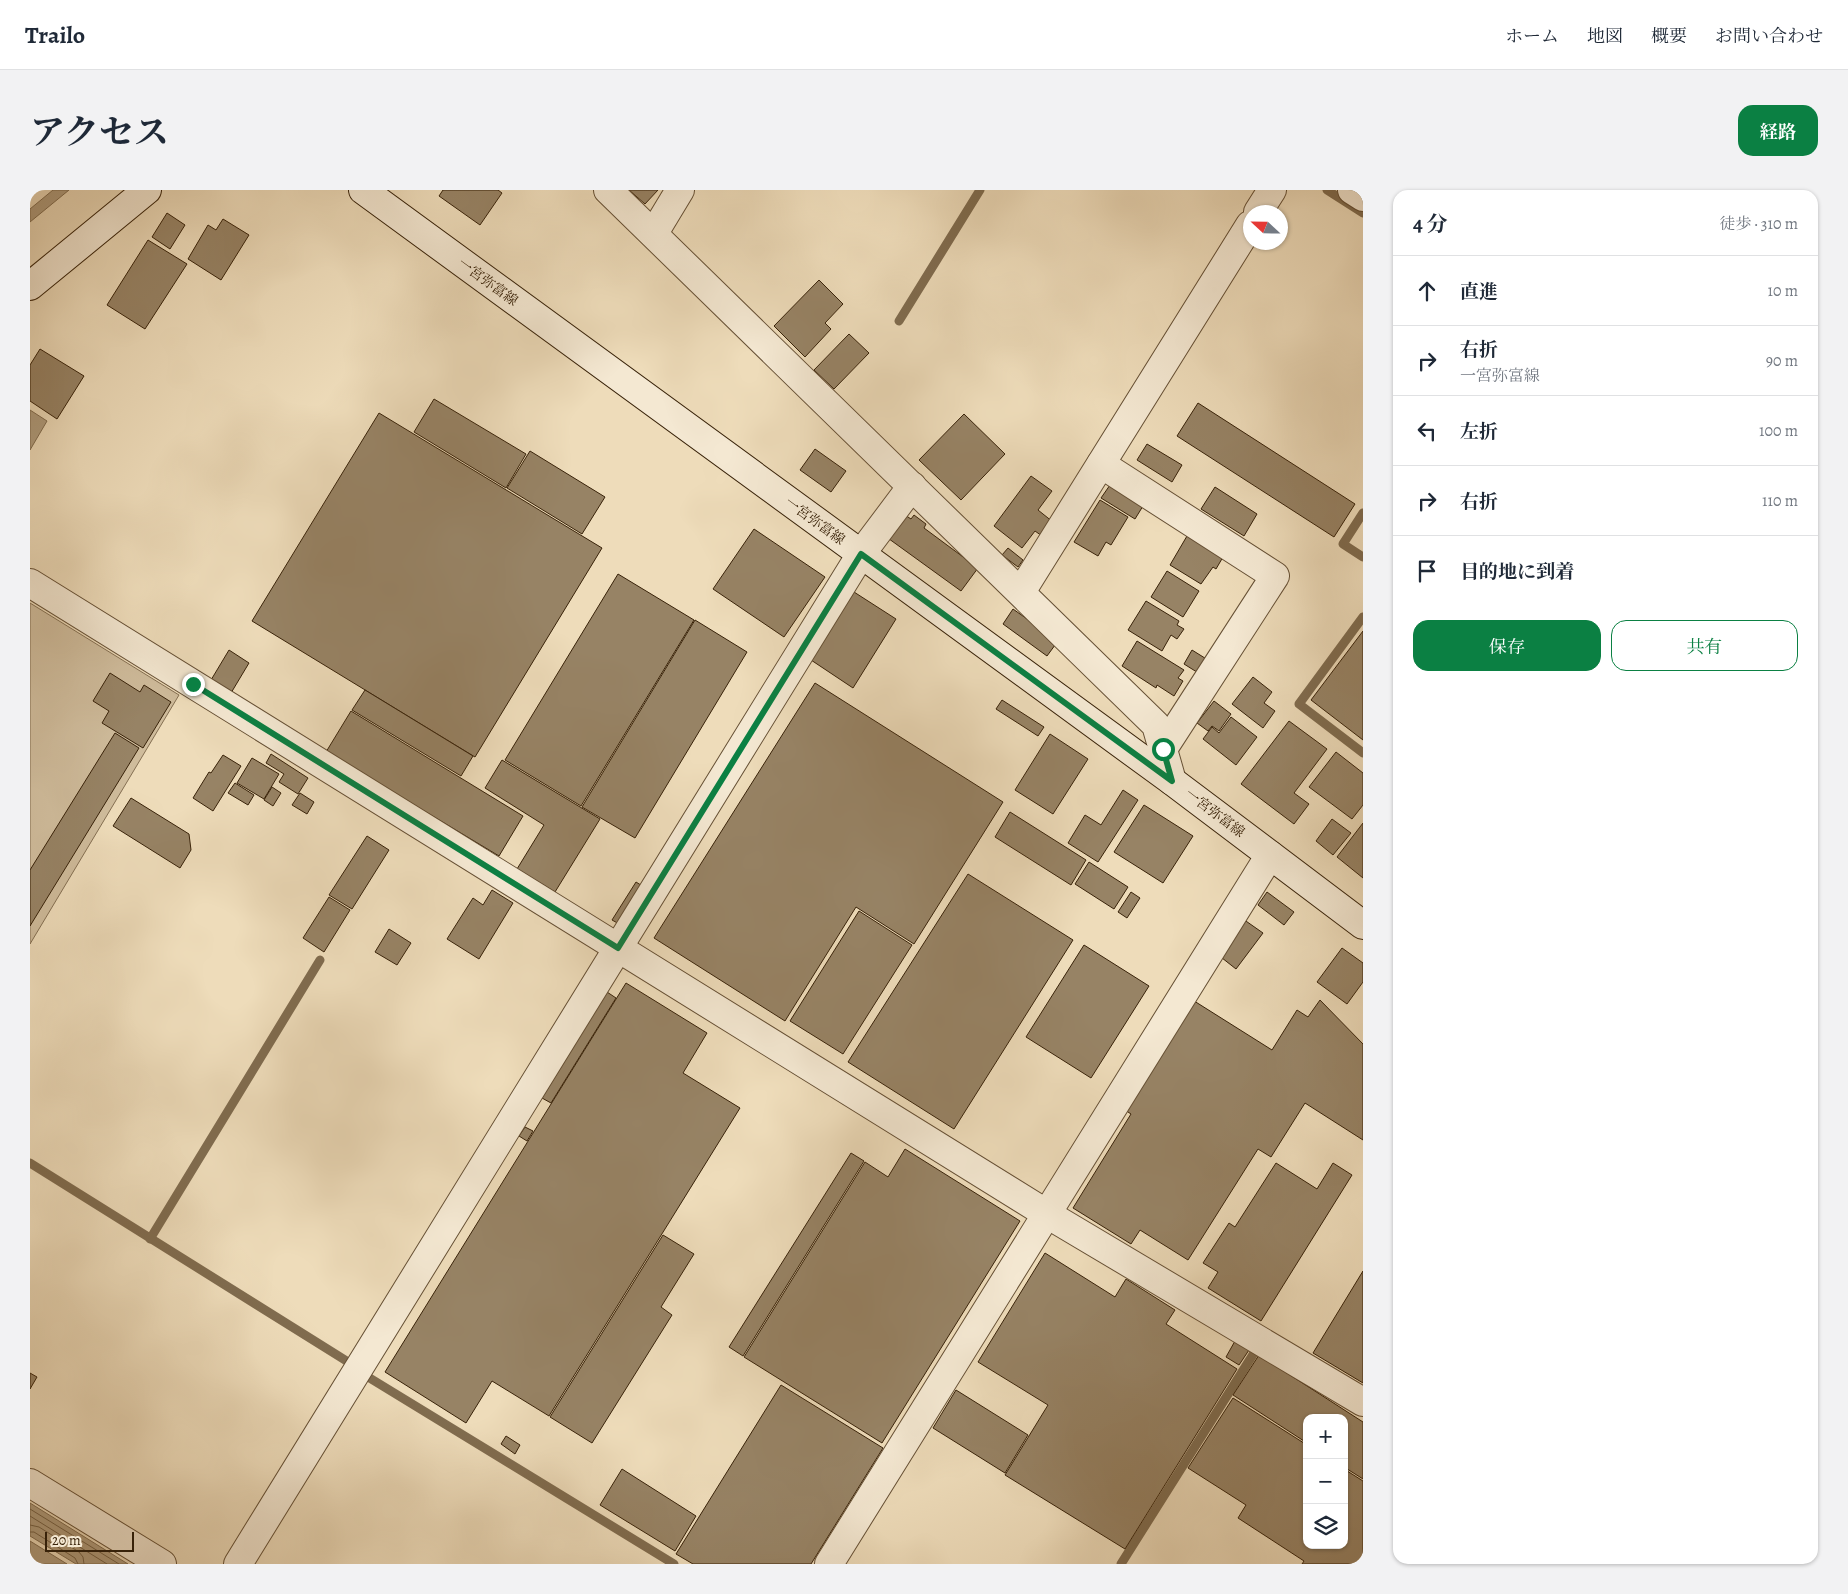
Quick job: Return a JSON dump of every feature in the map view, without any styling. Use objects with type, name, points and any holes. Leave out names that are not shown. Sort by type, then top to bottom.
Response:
[{"type":"street","points":[[30,286],[147,190]]},
{"type":"street","name":"一宮弥富線","points":[[363,190],[1172,781],[1363,925]]},
{"type":"street","points":[[608,190],[1156,725],[1172,781]]},
{"type":"street","points":[[654,233],[680,190]]},
{"type":"street","points":[[1262,205],[1272,190]]},
{"type":"street","points":[[1352,190],[1363,197]]},
{"type":"street","points":[[1021,592],[1243,236]]},
{"type":"street","points":[[1101,464],[1275,576],[1163,749]]},
{"type":"street","points":[[238,1564],[861,554],[912,486]]},
{"type":"street","points":[[30,583],[1047,1214],[1363,1402]]},
{"type":"street","points":[[829,1564],[1270,855]]},
{"type":"street","points":[[30,1483],[162,1564]]},
{"type":"shaded area","points":[[30,603],[179,695],[30,944]]},
{"type":"water","points":[[53,190],[69,190],[30,222],[30,209]]},
{"type":"water","points":[[30,410],[47,421],[30,450]]},
{"type":"water","points":[[30,1503],[128,1564],[76,1564],[30,1536]]},
{"type":"water","points":[[30,1541],[67,1564],[30,1564]]},
{"type":"building","points":[[443,190],[498,190],[502,193],[480,225],[439,196]]},
{"type":"building","points":[[629,190],[658,190],[645,204]]},
{"type":"building","points":[[167,213],[185,225],[170,249],[152,237]]},
{"type":"building","points":[[223,219],[249,235],[221,280],[188,259],[208,225],[216,230]]},
{"type":"building","points":[[148,240],[187,264],[145,329],[107,305]]},
{"type":"building","points":[[819,280],[843,304],[825,323],[831,329],[805,357],[774,326]]},
{"type":"building","points":[[849,334],[869,353],[834,389],[814,370]]},
{"type":"building","points":[[40,349],[84,376],[57,419],[30,401],[30,365]]},
{"type":"building","points":[[434,399],[526,454],[506,488],[414,432]]},
{"type":"building","points":[[1198,403],[1355,504],[1334,537],[1177,436]]},
{"type":"building","points":[[379,413],[602,548],[475,757],[252,621]]},
{"type":"building","points":[[964,414],[1005,454],[961,500],[919,460]]},
{"type":"building","points":[[1147,444],[1182,465],[1172,482],[1137,460]]},
{"type":"building","points":[[815,449],[846,471],[831,492],[800,470]]},
{"type":"building","points":[[530,451],[605,497],[582,534],[507,488]]},
{"type":"building","points":[[1031,476],[1052,491],[1038,510],[1053,522],[1042,536],[1035,531],[1022,548],[994,526]]},
{"type":"building","points":[[1110,485],[1143,506],[1135,519],[1101,498]]},
{"type":"building","points":[[1215,487],[1257,514],[1244,536],[1201,509]]},
{"type":"building","points":[[1100,500],[1128,517],[1111,545],[1106,542],[1098,556],[1074,542]]},
{"type":"building","points":[[902,513],[911,519],[914,515],[926,524],[924,528],[978,568],[961,591],[885,536]]},
{"type":"building","points":[[754,529],[825,577],[784,637],[713,589]]},
{"type":"building","points":[[1187,536],[1223,557],[1216,569],[1213,567],[1201,584],[1170,565]]},
{"type":"building","points":[[1008,548],[1023,560],[1018,567],[1002,555]]},
{"type":"building","points":[[1167,571],[1199,591],[1183,617],[1151,597]]},
{"type":"building","points":[[618,574],[694,620],[581,806],[505,760]]},
{"type":"building","points":[[854,592],[896,619],[853,688],[811,660]]},
{"type":"building","points":[[1146,601],[1179,621],[1177,625],[1184,629],[1177,639],[1171,635],[1162,651],[1128,630]]},
{"type":"building","points":[[1013,609],[1058,641],[1047,656],[1003,624]]},
{"type":"building","points":[[695,620],[747,652],[635,838],[582,807]]},
{"type":"building","points":[[1363,631],[1363,740],[1311,700]]},
{"type":"building","points":[[1137,641],[1184,670],[1178,678],[1183,681],[1174,696],[1157,685],[1156,688],[1122,666]]},
{"type":"building","points":[[229,650],[249,663],[231,693],[211,680]]},
{"type":"building","points":[[1192,650],[1208,660],[1200,674],[1184,664]]},
{"type":"building","points":[[110,673],[140,692],[144,685],[171,702],[143,748],[102,723],[109,711],[93,701]]},
{"type":"building","points":[[1253,677],[1272,692],[1264,703],[1275,711],[1263,728],[1232,704]]},
{"type":"building","points":[[815,683],[1003,802],[914,944],[856,907],[785,1021],[654,938]]},
{"type":"building","points":[[365,690],[473,756],[461,776],[352,710]]},
{"type":"building","points":[[1002,700],[1044,727],[1038,736],[996,709]]},
{"type":"building","points":[[1214,701],[1231,714],[1219,731],[1212,726],[1208,731],[1197,723]]},
{"type":"building","points":[[351,711],[523,816],[499,856],[326,752]]},
{"type":"building","points":[[1231,717],[1257,737],[1236,765],[1203,739],[1212,727],[1219,733]]},
{"type":"building","points":[[1289,721],[1327,749],[1294,793],[1309,804],[1294,824],[1241,784]]},
{"type":"building","points":[[115,733],[139,748],[30,926],[30,870]]},
{"type":"building","points":[[1050,734],[1088,759],[1053,814],[1015,790]]},
{"type":"building","points":[[1336,752],[1363,773],[1363,805],[1352,819],[1309,787]]},
{"type":"building","points":[[271,754],[308,778],[298,794],[279,782],[284,774],[266,763]]},
{"type":"building","points":[[223,755],[241,766],[213,811],[193,798],[209,772],[211,773]]},
{"type":"building","points":[[252,758],[279,774],[264,799],[237,783]]},
{"type":"building","points":[[502,760],[600,819],[555,892],[517,869],[544,825],[485,788]]},
{"type":"building","points":[[235,783],[254,795],[248,805],[228,793]]},
{"type":"building","points":[[272,787],[281,793],[273,806],[264,800]]},
{"type":"building","points":[[1123,790],[1138,800],[1098,862],[1068,843],[1085,815],[1101,825]]},
{"type":"building","points":[[300,793],[314,802],[307,814],[292,805]]},
{"type":"building","points":[[131,798],[189,834],[191,850],[180,868],[113,826]]},
{"type":"building","points":[[1144,805],[1193,836],[1163,883],[1114,852]]},
{"type":"building","points":[[1010,812],[1086,860],[1071,885],[995,837]]},
{"type":"building","points":[[1332,819],[1351,833],[1333,855],[1316,841]]},
{"type":"building","points":[[1363,823],[1363,878],[1337,857]]},
{"type":"building","points":[[367,836],[389,850],[352,909],[329,895]]},
{"type":"building","points":[[1089,862],[1128,887],[1114,909],[1075,884]]},
{"type":"building","points":[[968,874],[1073,940],[954,1129],[848,1062]]},
{"type":"building","points":[[636,882],[644,887],[621,925],[612,920]]},
{"type":"building","points":[[492,890],[513,903],[479,959],[447,939],[473,898],[483,905]]},
{"type":"building","points":[[1131,892],[1140,898],[1127,918],[1118,912]]},
{"type":"building","points":[[1267,892],[1294,912],[1284,925],[1258,905]]},
{"type":"building","points":[[329,897],[350,910],[324,952],[303,938]]},
{"type":"building","points":[[859,911],[912,945],[843,1054],[790,1021]]},
{"type":"building","points":[[1243,919],[1263,933],[1236,969],[1217,954]]},
{"type":"building","points":[[389,929],[411,943],[397,965],[375,952]]},
{"type":"building","points":[[1084,945],[1149,986],[1091,1078],[1026,1037]]},
{"type":"building","points":[[1342,948],[1363,963],[1363,982],[1347,1004],[1317,982]]},
{"type":"building","points":[[626,983],[707,1033],[683,1073],[740,1108],[549,1416],[492,1381],[466,1423],[385,1372]]},
{"type":"building","points":[[607,992],[616,998],[551,1103],[542,1098]]},
{"type":"building","points":[[1191,999],[1272,1050],[1297,1010],[1308,1017],[1320,1000],[1363,1044],[1363,1140],[1305,1103],[1271,1157],[1258,1149],[1188,1260],[1140,1230],[1131,1244],[1073,1208],[1131,1114],[1122,1108]]},
{"type":"building","points":[[525,1127],[533,1131],[527,1141],[519,1136]]},
{"type":"building","points":[[905,1149],[1020,1221],[882,1443],[744,1357],[865,1162],[888,1177]]},
{"type":"building","points":[[851,1153],[864,1161],[743,1356],[729,1347]]},
{"type":"building","points":[[1276,1163],[1317,1189],[1333,1163],[1352,1175],[1261,1321],[1208,1288],[1218,1272],[1203,1263],[1229,1223],[1235,1227]]},
{"type":"building","points":[[663,1235],[694,1254],[661,1307],[672,1315],[592,1443],[550,1417]]},
{"type":"building","points":[[1045,1253],[1115,1297],[1126,1279],[1175,1310],[1166,1324],[1237,1369],[1125,1549],[1005,1475],[1048,1405],[978,1362]]},
{"type":"building","points":[[1363,1271],[1363,1383],[1313,1353]]},
{"type":"building","points":[[1235,1341],[1249,1350],[1239,1365],[1226,1357]]},
{"type":"building","points":[[1259,1355],[1363,1422],[1363,1479],[1348,1470],[1348,1414],[1303,1414],[1303,1440],[1233,1395]]},
{"type":"building","points":[[30,1373],[37,1377],[30,1389]]},
{"type":"building","points":[[781,1385],[883,1448],[811,1564],[693,1564],[676,1554]]},
{"type":"building","points":[[956,1390],[1028,1435],[1005,1473],[933,1428]]},
{"type":"building","points":[[1233,1398],[1303,1442],[1303,1549],[1348,1549],[1348,1472],[1363,1481],[1363,1564],[1302,1564],[1304,1561],[1238,1518],[1246,1505],[1188,1468]]},
{"type":"building","points":[[506,1436],[520,1445],[515,1454],[501,1444]]},
{"type":"building","points":[[622,1469],[696,1516],[675,1551],[600,1505]]},
{"type":"waterway","points":[[899,321],[980,190]]},
{"type":"waterway","points":[[1327,190],[1363,213]]},
{"type":"waterway","points":[[1363,513],[1343,544],[1363,557]]},
{"type":"waterway","points":[[1363,617],[1299,704],[1363,753]]},
{"type":"waterway","points":[[150,1239],[320,960]]},
{"type":"waterway","points":[[30,1163],[353,1365]]},
{"type":"waterway","points":[[1121,1564],[1254,1353]]},
{"type":"waterway","points":[[368,1377],[674,1564]]},
{"type":"route","points":[[193,684],[618,948],[861,554],[1172,781],[1163,749]]}]
